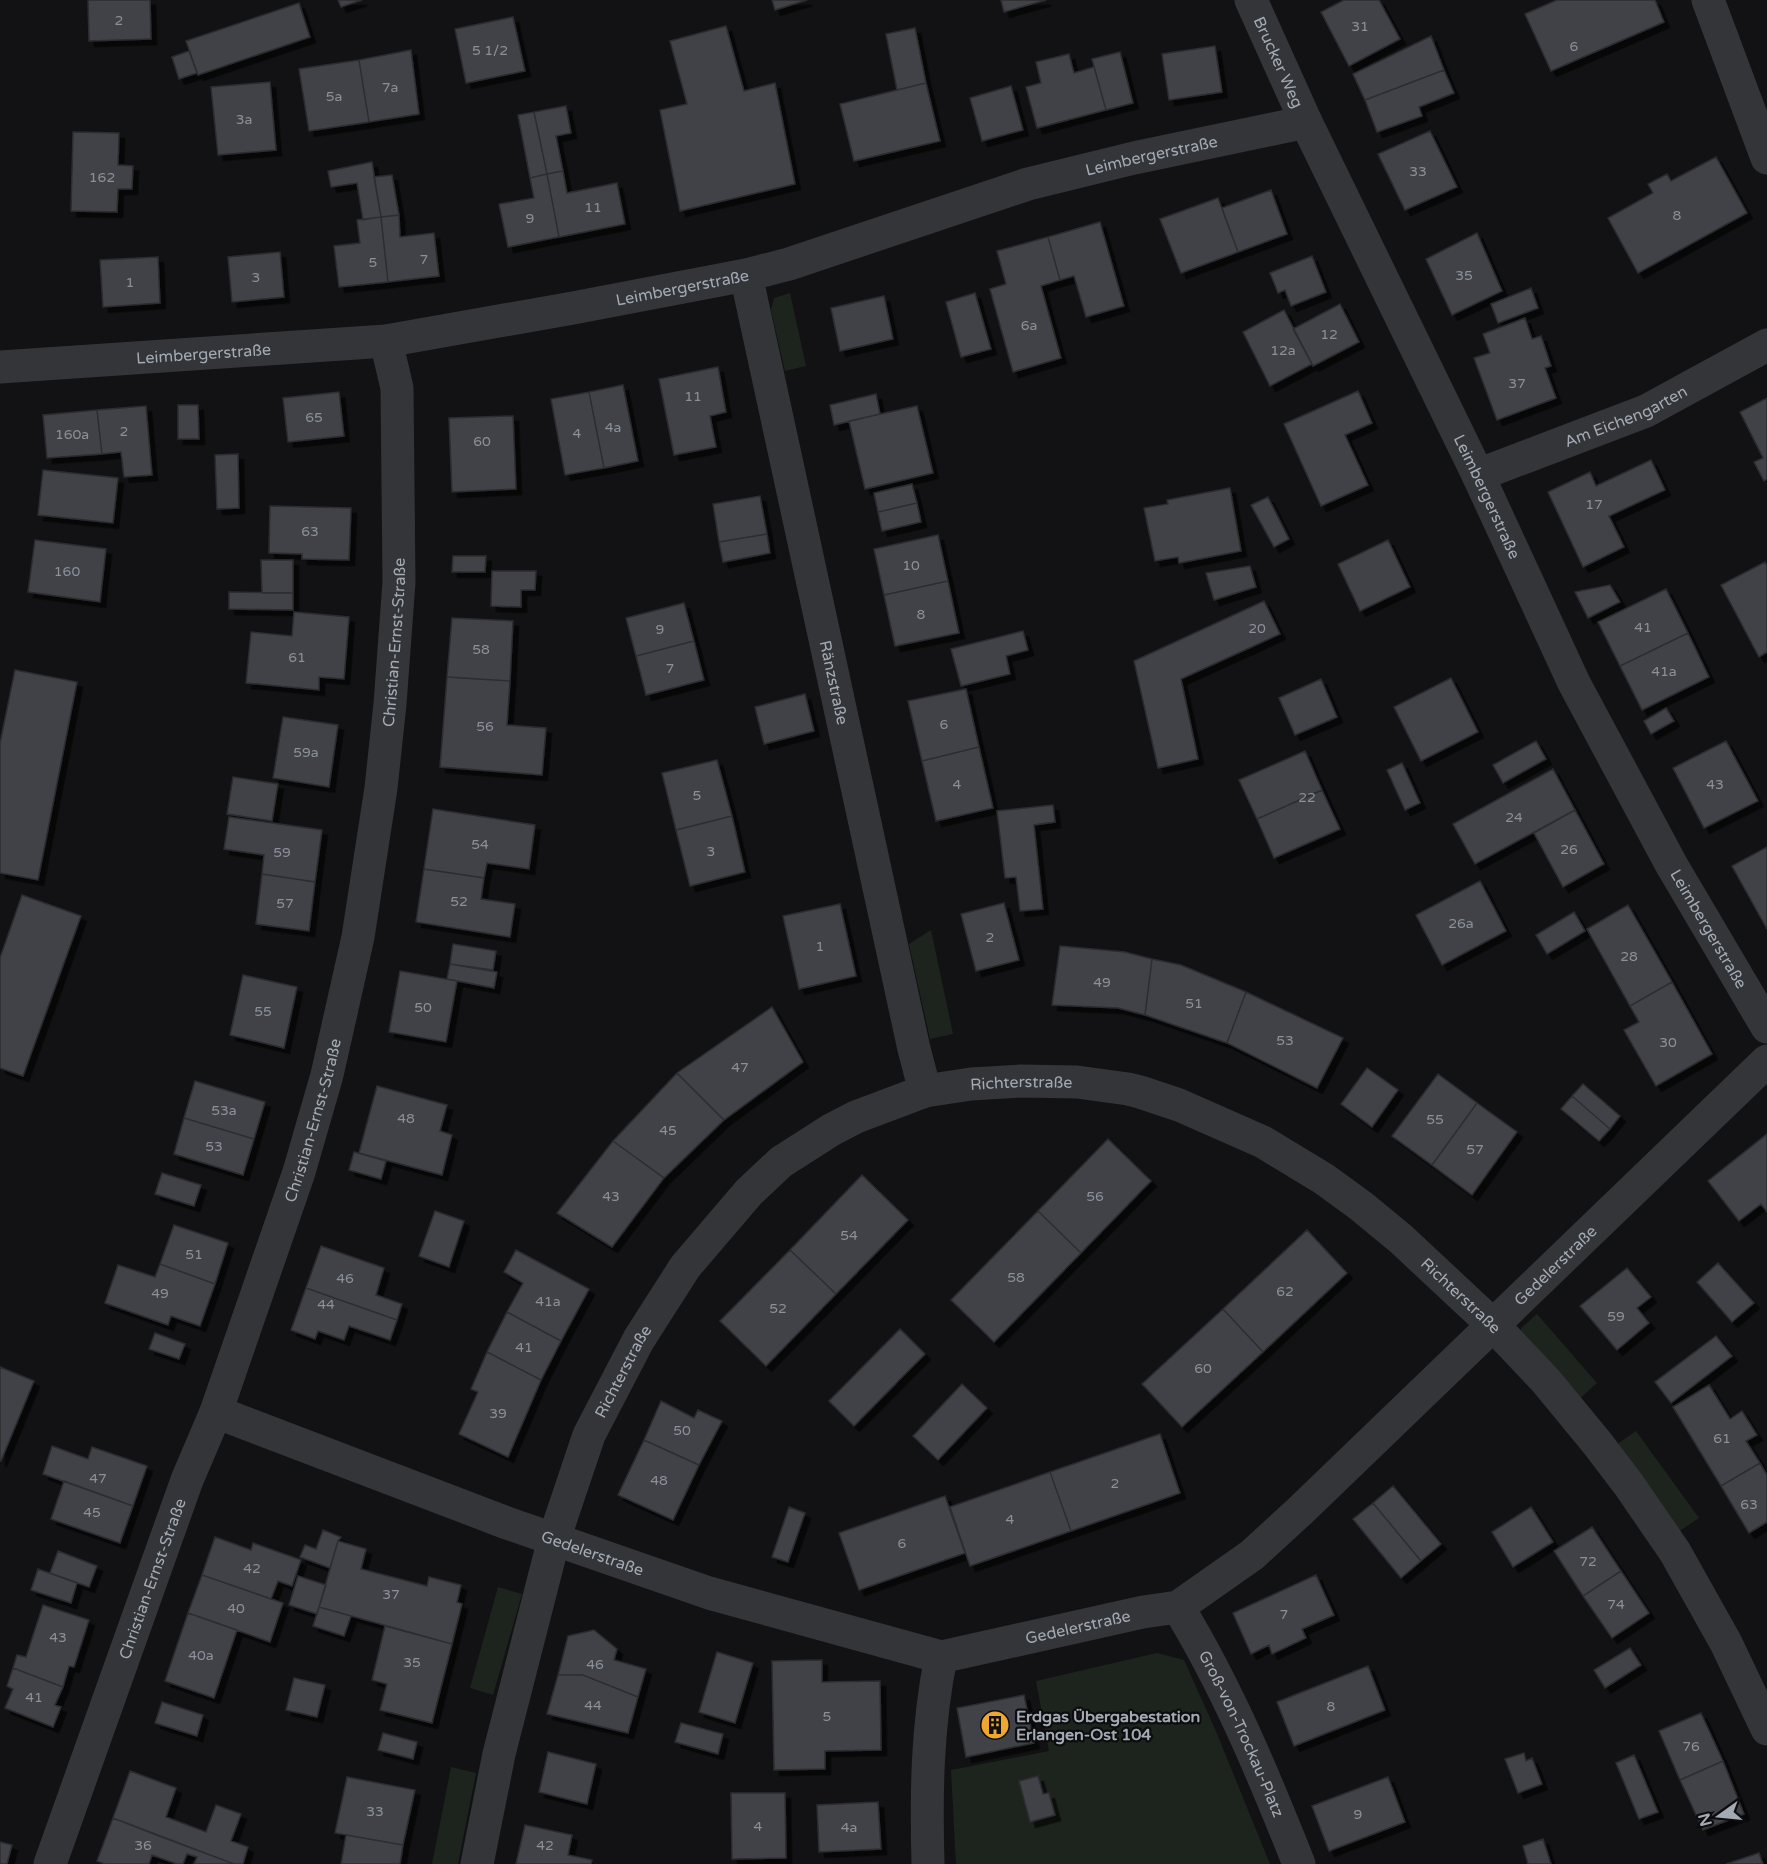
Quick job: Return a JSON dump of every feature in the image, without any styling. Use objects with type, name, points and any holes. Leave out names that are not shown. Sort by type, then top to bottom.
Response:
[{"type":"street","name":"Brucker Weg","points":[[1251,0],[1306,122]]},
{"type":"street","points":[[1708,0],[1767,158]]},
{"type":"street","name":"Leimbergerstraße","points":[[1,376],[386,341],[746,274],[789,264],[1028,184],[1134,158],[1306,122],[1478,475],[1574,682],[1671,864],[1767,1027]]},
{"type":"street","name":"Ränzstraße","points":[[746,274],[925,1091]]},
{"type":"street","name":"Christian-Ernst-Straße","points":[[50,1864],[187,1479],[216,1412],[299,1172],[319,1105],[358,937],[375,832],[390,704],[399,582],[397,388],[386,341]]},
{"type":"street","name":"Am Eichengarten","points":[[1478,475],[1646,411],[1767,345]]},
{"type":"street","name":"Gedelerstraße","points":[[216,1412],[554,1539],[709,1593],[941,1657],[1143,1612],[1178,1607],[1252,1555],[1767,1061]]},
{"type":"street","name":"Richterstraße","points":[[477,1864],[499,1754],[554,1539],[589,1435],[639,1339],[685,1267],[749,1192],[781,1162],[856,1117],[925,1091],[971,1084],[1021,1081],[1077,1082],[1128,1089],[1179,1105],[1263,1142],[1324,1179],[1401,1239],[1493,1325],[1546,1381],[1629,1485],[1675,1552],[1726,1643],[1767,1730]]},
{"type":"street","name":"Groß-von-Trockau-Platz","points":[[1178,1607],[1207,1655],[1235,1711],[1258,1761],[1299,1864]]},
{"type":"street","points":[[928,1864],[927,1755],[932,1699],[941,1657]]},
{"type":"shaded area","points":[[790,293],[806,366],[785,371],[771,310],[774,298]]},
{"type":"shaded area","points":[[931,930],[953,1034],[930,1039],[909,944]]},
{"type":"shaded area","points":[[1537,1314],[1597,1383],[1578,1400],[1522,1335],[1521,1328]]},
{"type":"shaded area","points":[[1636,1431],[1699,1518],[1678,1532],[1616,1445]]},
{"type":"shaded area","points":[[498,1587],[522,1594],[493,1695],[470,1688]]},
{"type":"shaded area","points":[[1157,1653],[1184,1660],[1270,1864],[956,1864],[951,1770],[1049,1751],[1036,1681]]},
{"type":"shaded area","points":[[451,1767],[476,1773],[458,1864],[432,1864]]},
{"type":"building","points":[[88,0],[150,0],[151,39],[89,41]]},
{"type":"building","points":[[338,0],[362,0],[341,7]]},
{"type":"building","points":[[772,0],[807,0],[775,10]]},
{"type":"building","points":[[1001,0],[1046,0],[1004,12]]},
{"type":"building","points":[[1344,0],[1379,0],[1400,39],[1349,66],[1321,12]]},
{"type":"building","points":[[1557,0],[1655,0],[1664,22],[1551,71],[1525,14]]},
{"type":"building","points":[[299,3],[310,37],[198,75],[186,41]]},
{"type":"building","points":[[513,17],[525,71],[466,83],[455,29]]},
{"type":"building","points":[[726,26],[744,91],[775,83],[795,184],[680,211],[660,110],[687,104],[670,41]]},
{"type":"building","points":[[915,28],[926,83],[897,90],[886,34]]},
{"type":"building","points":[[1431,36],[1444,70],[1365,100],[1353,74]]},
{"type":"building","points":[[1215,46],[1222,92],[1169,100],[1162,54]]},
{"type":"building","points":[[411,50],[419,114],[369,122],[359,60]]},
{"type":"building","points":[[189,51],[197,73],[179,79],[172,57]]},
{"type":"building","points":[[1120,52],[1133,103],[1106,110],[1092,59]]},
{"type":"building","points":[[1069,54],[1074,73],[1094,67],[1106,110],[1037,128],[1026,87],[1041,83],[1036,62]]},
{"type":"building","points":[[359,60],[369,122],[309,131],[299,69]]},
{"type":"building","points":[[1444,70],[1454,93],[1419,107],[1422,116],[1377,132],[1365,100]]},
{"type":"building","points":[[270,82],[276,150],[218,155],[211,87]]},
{"type":"building","points":[[926,83],[940,141],[854,161],[840,104]]},
{"type":"building","points":[[1011,86],[1023,130],[982,141],[970,98]]},
{"type":"building","points":[[566,106],[571,133],[556,136],[563,171],[547,174],[534,112]]},
{"type":"building","points":[[534,112],[547,174],[530,178],[518,115]]},
{"type":"building","points":[[1430,131],[1457,187],[1405,210],[1378,154]]},
{"type":"building","points":[[73,132],[119,133],[118,165],[133,166],[132,189],[118,189],[117,212],[71,211]]},
{"type":"building","points":[[1716,157],[1747,213],[1638,273],[1608,218],[1653,193],[1648,184],[1667,174],[1671,181]]},
{"type":"building","points":[[372,162],[381,217],[363,220],[357,183],[331,187],[328,171]]},
{"type":"building","points":[[563,171],[567,193],[617,183],[625,224],[559,237],[547,174]]},
{"type":"building","points":[[547,174],[559,237],[508,247],[499,204],[534,198],[530,178]]},
{"type":"building","points":[[392,175],[399,215],[381,217],[374,177]]},
{"type":"building","points":[[1271,190],[1287,234],[1238,252],[1222,208]]},
{"type":"building","points":[[1218,198],[1238,252],[1181,273],[1160,219]]},
{"type":"building","points":[[399,215],[400,237],[434,233],[439,276],[388,282],[381,217]]},
{"type":"building","points":[[381,217],[388,282],[339,287],[334,246],[360,243],[357,220]]},
{"type":"building","points":[[1100,222],[1124,306],[1086,317],[1074,276],[1060,280],[1048,237]]},
{"type":"building","points":[[1477,233],[1502,291],[1452,315],[1426,259]]},
{"type":"building","points":[[1048,237],[1060,280],[1041,286],[1061,358],[1013,372],[990,289],[1006,284],[997,251]]},
{"type":"building","points":[[280,252],[284,297],[232,302],[228,257]]},
{"type":"building","points":[[1312,256],[1326,292],[1291,306],[1285,290],[1278,293],[1270,273]]},
{"type":"building","points":[[158,257],[160,303],[103,307],[100,260]]},
{"type":"building","points":[[1531,288],[1538,308],[1498,323],[1491,304]]},
{"type":"building","points":[[975,293],[991,349],[961,357],[946,302]]},
{"type":"building","points":[[884,296],[893,339],[840,351],[831,308]]},
{"type":"building","points":[[1340,304],[1359,342],[1313,366],[1293,329]]},
{"type":"building","points":[[1284,310],[1312,364],[1270,386],[1243,332]]},
{"type":"building","points":[[1525,318],[1532,339],[1541,336],[1551,366],[1545,368],[1556,398],[1497,420],[1474,358],[1490,353],[1483,334]]},
{"type":"building","points":[[718,367],[726,412],[710,416],[716,447],[674,455],[659,379]]},
{"type":"building","points":[[623,385],[638,461],[604,468],[589,392]]},
{"type":"building","points":[[1358,391],[1372,423],[1345,435],[1368,485],[1321,506],[1284,424]]},
{"type":"building","points":[[339,392],[344,436],[288,442],[283,398]]},
{"type":"building","points":[[589,392],[604,468],[565,475],[551,399]]},
{"type":"building","points":[[876,394],[880,414],[834,425],[830,405]]},
{"type":"building","points":[[1767,398],[1767,479],[1764,481],[1754,462],[1763,458],[1740,412]]},
{"type":"building","points":[[178,405],[198,405],[199,439],[178,439]]},
{"type":"building","points":[[146,406],[152,475],[124,477],[121,452],[102,454],[97,410]]},
{"type":"building","points":[[917,406],[933,473],[865,489],[849,421]]},
{"type":"building","points":[[97,410],[102,454],[47,458],[43,415]]},
{"type":"building","points":[[513,416],[516,489],[452,492],[449,418]]},
{"type":"building","points":[[238,454],[239,508],[217,509],[215,455]]},
{"type":"building","points":[[1651,460],[1665,490],[1609,516],[1624,547],[1583,567],[1548,492],[1590,472],[1596,486]]},
{"type":"building","points":[[43,470],[118,478],[113,523],[38,515]]},
{"type":"building","points":[[912,484],[917,503],[878,512],[874,493]]},
{"type":"building","points":[[1230,488],[1241,551],[1179,563],[1178,557],[1155,561],[1144,508],[1168,504],[1167,500]]},
{"type":"building","points":[[760,496],[767,534],[719,542],[713,504]]},
{"type":"building","points":[[1268,497],[1289,539],[1274,547],[1251,505]]},
{"type":"building","points":[[917,503],[921,522],[882,531],[878,512]]},
{"type":"building","points":[[270,506],[351,508],[349,560],[302,559],[302,554],[269,553]]},
{"type":"building","points":[[767,534],[770,553],[723,562],[719,542]]},
{"type":"building","points":[[938,535],[948,581],[884,595],[874,549]]},
{"type":"building","points":[[35,540],[106,549],[100,602],[28,592]]},
{"type":"building","points":[[1388,540],[1410,587],[1360,611],[1338,564]]},
{"type":"building","points":[[453,556],[486,556],[485,572],[452,572]]},
{"type":"building","points":[[261,560],[293,560],[293,593],[262,593]]},
{"type":"building","points":[[1765,562],[1767,566],[1767,652],[1759,657],[1721,585]]},
{"type":"building","points":[[1250,566],[1256,587],[1214,600],[1206,573]]},
{"type":"building","points":[[492,571],[536,571],[535,590],[521,590],[521,607],[491,606]]},
{"type":"building","points":[[948,581],[959,633],[895,646],[884,595]]},
{"type":"building","points":[[1610,585],[1620,602],[1588,618],[1575,592]]},
{"type":"building","points":[[1666,589],[1688,633],[1620,666],[1598,622]]},
{"type":"building","points":[[229,592],[293,593],[293,610],[229,609]]},
{"type":"building","points":[[1264,601],[1280,634],[1181,679],[1198,759],[1158,768],[1134,661]]},
{"type":"building","points":[[684,603],[694,641],[636,656],[626,618]]},
{"type":"building","points":[[294,612],[349,617],[344,679],[319,677],[319,690],[246,683],[251,632],[292,636]]},
{"type":"building","points":[[452,618],[513,621],[510,681],[447,677]]},
{"type":"building","points":[[1023,631],[1028,650],[1006,656],[1010,674],[961,686],[951,649]]},
{"type":"building","points":[[1688,633],[1709,677],[1642,710],[1620,666]]},
{"type":"building","points":[[694,641],[704,680],[646,695],[636,656]]},
{"type":"building","points":[[15,670],[77,682],[38,880],[0,873],[0,743]]},
{"type":"building","points":[[447,677],[510,681],[507,725],[546,728],[542,775],[440,767]]},
{"type":"building","points":[[1451,678],[1478,732],[1421,761],[1394,707]]},
{"type":"building","points":[[1321,679],[1337,717],[1295,735],[1279,698]]},
{"type":"building","points":[[966,689],[979,747],[922,761],[908,701]]},
{"type":"building","points":[[805,694],[814,731],[764,744],[755,707]]},
{"type":"building","points":[[1666,708],[1674,721],[1651,734],[1644,721]]},
{"type":"building","points":[[283,717],[338,725],[329,787],[273,778]]},
{"type":"building","points":[[1536,741],[1546,759],[1503,783],[1493,765]]},
{"type":"building","points":[[1726,741],[1758,801],[1704,828],[1673,768]]},
{"type":"building","points":[[979,747],[993,808],[936,821],[922,761]]},
{"type":"building","points":[[1305,751],[1322,790],[1257,819],[1239,780]]},
{"type":"building","points":[[717,760],[732,816],[676,830],[662,773]]},
{"type":"building","points":[[1402,763],[1420,803],[1405,810],[1387,770]]},
{"type":"building","points":[[1553,769],[1575,810],[1475,864],[1453,824]]},
{"type":"building","points":[[233,777],[278,784],[272,821],[227,814]]},
{"type":"building","points":[[1322,790],[1340,829],[1274,858],[1257,819]]},
{"type":"building","points":[[1053,805],[1055,822],[1034,825],[1043,909],[1020,911],[1016,877],[1005,878],[997,811]]},
{"type":"building","points":[[433,809],[535,825],[529,869],[487,863],[484,878],[424,869]]},
{"type":"building","points":[[1575,810],[1604,864],[1563,887],[1534,833]]},
{"type":"building","points":[[732,816],[745,872],[690,886],[676,830]]},
{"type":"building","points":[[229,817],[322,830],[315,882],[262,874],[264,855],[224,849]]},
{"type":"building","points":[[1767,847],[1767,929],[1732,866]]},
{"type":"building","points":[[424,869],[484,878],[481,899],[515,904],[510,937],[416,922]]},
{"type":"building","points":[[262,874],[315,882],[309,931],[256,924]]},
{"type":"building","points":[[1480,881],[1506,931],[1442,965],[1416,915]]},
{"type":"building","points":[[22,895],[81,916],[23,1076],[0,1068],[0,958]]},
{"type":"building","points":[[1004,903],[1019,960],[976,971],[961,914]]},
{"type":"building","points":[[840,904],[856,976],[799,989],[783,916]]},
{"type":"building","points":[[1628,905],[1672,982],[1630,1006],[1587,929]]},
{"type":"building","points":[[1574,912],[1585,931],[1547,954],[1536,935]]},
{"type":"building","points":[[453,944],[496,951],[493,970],[450,964]]},
{"type":"building","points":[[1060,946],[1125,952],[1152,959],[1145,1015],[1118,1008],[1052,1005]]},
{"type":"building","points":[[1152,959],[1181,965],[1246,992],[1227,1043],[1145,1015]]},
{"type":"building","points":[[450,964],[497,972],[494,988],[447,979]]},
{"type":"building","points":[[400,971],[457,981],[446,1042],[389,1032]]},
{"type":"building","points":[[243,975],[297,987],[284,1048],[230,1035]]},
{"type":"building","points":[[1672,982],[1712,1054],[1656,1086],[1624,1030],[1639,1022],[1630,1006]]},
{"type":"building","points":[[1246,992],[1343,1038],[1317,1088],[1227,1043]]},
{"type":"building","points":[[772,1007],[803,1062],[724,1120],[677,1073]]},
{"type":"building","points":[[1367,1068],[1398,1090],[1372,1127],[1341,1104]]},
{"type":"building","points":[[677,1073],[724,1120],[664,1178],[613,1141]]},
{"type":"building","points":[[1438,1074],[1477,1103],[1432,1165],[1392,1136]]},
{"type":"building","points":[[195,1081],[265,1102],[254,1139],[184,1118]]},
{"type":"building","points":[[1583,1084],[1620,1116],[1610,1129],[1572,1096]]},
{"type":"building","points":[[377,1086],[447,1105],[440,1131],[452,1135],[442,1175],[359,1153]]},
{"type":"building","points":[[1572,1096],[1610,1129],[1599,1141],[1561,1109]]},
{"type":"building","points":[[1477,1103],[1517,1132],[1472,1195],[1432,1165]]},
{"type":"building","points":[[184,1118],[254,1139],[243,1175],[174,1154]]},
{"type":"building","points":[[1767,1134],[1767,1212],[1761,1204],[1739,1221],[1708,1181]]},
{"type":"building","points":[[1108,1139],[1151,1181],[1081,1253],[1038,1211]]},
{"type":"building","points":[[613,1141],[664,1178],[612,1247],[557,1213]]},
{"type":"building","points":[[354,1152],[386,1161],[381,1179],[349,1170]]},
{"type":"building","points":[[162,1173],[201,1185],[194,1206],[155,1194]]},
{"type":"building","points":[[862,1175],[908,1220],[836,1294],[790,1250]]},
{"type":"building","points":[[435,1211],[464,1221],[449,1267],[419,1256]]},
{"type":"building","points":[[1038,1211],[1081,1253],[994,1342],[951,1300]]},
{"type":"building","points":[[174,1225],[228,1243],[215,1284],[160,1264]]},
{"type":"building","points":[[1307,1230],[1347,1273],[1263,1352],[1223,1309]]},
{"type":"building","points":[[321,1246],[384,1268],[376,1295],[402,1304],[397,1320],[306,1288]]},
{"type":"building","points":[[516,1250],[589,1289],[561,1341],[507,1312],[523,1283],[504,1272]]},
{"type":"building","points":[[790,1250],[836,1294],[766,1366],[720,1321]]},
{"type":"building","points":[[1718,1263],[1754,1303],[1732,1322],[1697,1282]]},
{"type":"building","points":[[160,1264],[215,1284],[200,1326],[171,1316],[168,1325],[105,1303],[118,1265],[155,1277]]},
{"type":"building","points":[[1627,1268],[1651,1297],[1637,1308],[1649,1323],[1617,1350],[1580,1306]]},
{"type":"building","points":[[306,1288],[397,1320],[390,1340],[349,1326],[344,1340],[318,1331],[315,1339],[291,1330]]},
{"type":"building","points":[[1223,1309],[1263,1352],[1182,1427],[1142,1384]]},
{"type":"building","points":[[507,1312],[561,1341],[541,1380],[487,1352]]},
{"type":"building","points":[[900,1329],[925,1354],[854,1426],[829,1401]]},
{"type":"building","points":[[155,1333],[185,1344],[179,1359],[149,1349]]},
{"type":"building","points":[[1716,1336],[1732,1356],[1671,1403],[1655,1382]]},
{"type":"building","points":[[487,1352],[541,1380],[508,1457],[459,1434],[478,1392],[471,1389]]},
{"type":"building","points":[[0,1367],[34,1381],[1,1461],[0,1461]]},
{"type":"building","points":[[962,1384],[987,1408],[938,1460],[913,1436]]},
{"type":"building","points":[[1709,1385],[1730,1419],[1742,1411],[1757,1435],[1746,1441],[1760,1463],[1721,1486],[1673,1407]]},
{"type":"building","points":[[661,1401],[694,1418],[698,1410],[722,1421],[699,1465],[644,1440]]},
{"type":"building","points":[[1160,1434],[1180,1493],[1071,1531],[1050,1472]]},
{"type":"building","points":[[644,1440],[699,1465],[673,1520],[618,1495]]},
{"type":"building","points":[[52,1446],[88,1459],[92,1447],[147,1466],[133,1506],[43,1474]]},
{"type":"building","points":[[1760,1463],[1767,1475],[1767,1522],[1749,1533],[1721,1486]]},
{"type":"building","points":[[1050,1472],[1071,1531],[970,1566],[950,1507]]},
{"type":"building","points":[[64,1481],[133,1506],[120,1543],[51,1519]]},
{"type":"building","points":[[1393,1486],[1441,1544],[1421,1561],[1373,1503]]},
{"type":"building","points":[[945,1496],[965,1553],[859,1590],[839,1533]]},
{"type":"building","points":[[1373,1503],[1421,1561],[1401,1578],[1353,1519]]},
{"type":"building","points":[[789,1507],[805,1513],[788,1562],[772,1557]]},
{"type":"building","points":[[1531,1507],[1553,1542],[1513,1567],[1492,1532]]},
{"type":"building","points":[[1592,1527],[1621,1571],[1583,1596],[1554,1551]]},
{"type":"building","points":[[323,1530],[341,1537],[330,1568],[300,1557],[305,1545],[316,1549]]},
{"type":"building","points":[[215,1537],[251,1550],[253,1543],[301,1560],[292,1586],[278,1581],[271,1599],[202,1575]]},
{"type":"building","points":[[338,1541],[366,1549],[361,1569],[427,1586],[429,1577],[461,1585],[457,1602],[462,1604],[452,1644],[319,1607]]},
{"type":"building","points":[[58,1551],[97,1566],[89,1587],[50,1573]]},
{"type":"building","points":[[38,1569],[77,1583],[71,1603],[31,1590]]},
{"type":"building","points":[[1621,1571],[1649,1613],[1612,1638],[1583,1596]]},
{"type":"building","points":[[202,1575],[283,1603],[270,1642],[188,1613]]},
{"type":"building","points":[[1316,1575],[1334,1615],[1302,1629],[1306,1638],[1272,1654],[1269,1645],[1251,1654],[1233,1613]]},
{"type":"building","points":[[298,1576],[326,1585],[317,1614],[289,1605]]},
{"type":"building","points":[[43,1605],[89,1620],[74,1667],[69,1666],[63,1687],[13,1668],[17,1655],[26,1657]]},
{"type":"building","points":[[319,1607],[351,1616],[344,1636],[313,1626]]},
{"type":"building","points":[[188,1613],[237,1630],[214,1698],[165,1681]]},
{"type":"building","points":[[385,1626],[452,1644],[432,1723],[380,1710],[387,1684],[372,1680]]},
{"type":"building","points":[[594,1630],[617,1649],[614,1660],[646,1669],[638,1697],[583,1675],[558,1675],[568,1636]]},
{"type":"building","points":[[1630,1648],[1641,1665],[1605,1688],[1594,1670]]},
{"type":"building","points":[[717,1652],[753,1663],[735,1723],[699,1712]]},
{"type":"building","points":[[822,1660],[822,1682],[880,1681],[881,1750],[825,1751],[825,1769],[774,1770],[772,1661]]},
{"type":"building","points":[[1368,1666],[1385,1710],[1294,1746],[1277,1702]]},
{"type":"building","points":[[13,1668],[63,1687],[55,1705],[61,1707],[53,1727],[5,1708],[13,1689],[7,1686]]},
{"type":"building","points":[[558,1675],[583,1675],[638,1697],[628,1733],[547,1714]]},
{"type":"building","points":[[294,1678],[325,1685],[317,1717],[286,1710]]},
{"type":"building","name":"Erdgas Übergabestation Erlangen-Ost 104","points":[[1024,1695],[1034,1743],[966,1757],[957,1708]]},
{"type":"building","points":[[162,1702],[203,1715],[197,1736],[155,1723]]},
{"type":"building","points":[[1701,1713],[1723,1761],[1680,1780],[1659,1731]]},
{"type":"building","points":[[681,1723],[723,1734],[718,1754],[675,1742]]},
{"type":"building","points":[[383,1733],[417,1742],[413,1759],[378,1750]]},
{"type":"building","points":[[548,1752],[596,1764],[587,1804],[539,1792]]},
{"type":"building","points":[[1524,1753],[1526,1761],[1532,1758],[1542,1784],[1518,1793],[1505,1759]]},
{"type":"building","points":[[1634,1755],[1658,1812],[1639,1819],[1616,1763]]},
{"type":"building","points":[[1723,1761],[1744,1814],[1703,1830],[1680,1780]]},
{"type":"building","points":[[130,1771],[176,1788],[166,1817],[206,1832],[216,1805],[241,1814],[231,1841],[248,1847],[243,1864],[234,1864],[113,1818]]},
{"type":"building","points":[[1038,1776],[1043,1794],[1049,1793],[1055,1815],[1030,1822],[1019,1781]]},
{"type":"building","points":[[347,1777],[415,1790],[403,1845],[335,1833]]},
{"type":"building","points":[[1388,1777],[1405,1822],[1329,1851],[1312,1806]]},
{"type":"building","points":[[731,1793],[785,1793],[786,1858],[732,1859]]},
{"type":"building","points":[[878,1802],[881,1849],[819,1852],[817,1805]]},
{"type":"building","points":[[113,1818],[234,1864],[194,1864],[197,1857],[187,1854],[183,1864],[152,1855],[149,1864],[105,1864],[97,1861]]},
{"type":"building","points":[[525,1825],[572,1835],[568,1855],[592,1860],[591,1864],[516,1864]]},
{"type":"building","points":[[346,1835],[403,1845],[400,1864],[341,1864]]},
{"type":"building","points":[[1543,1839],[1551,1864],[1528,1864],[1523,1846]]},
{"type":"building","points":[[0,1842],[12,1845],[7,1864],[0,1864]]},
{"type":"building","points":[[1759,1853],[1763,1864],[1726,1864]]},
{"type":"place","name":"Erdgas Übergabestation Erlangen-Ost 104","points":[[995,1725]]}]
